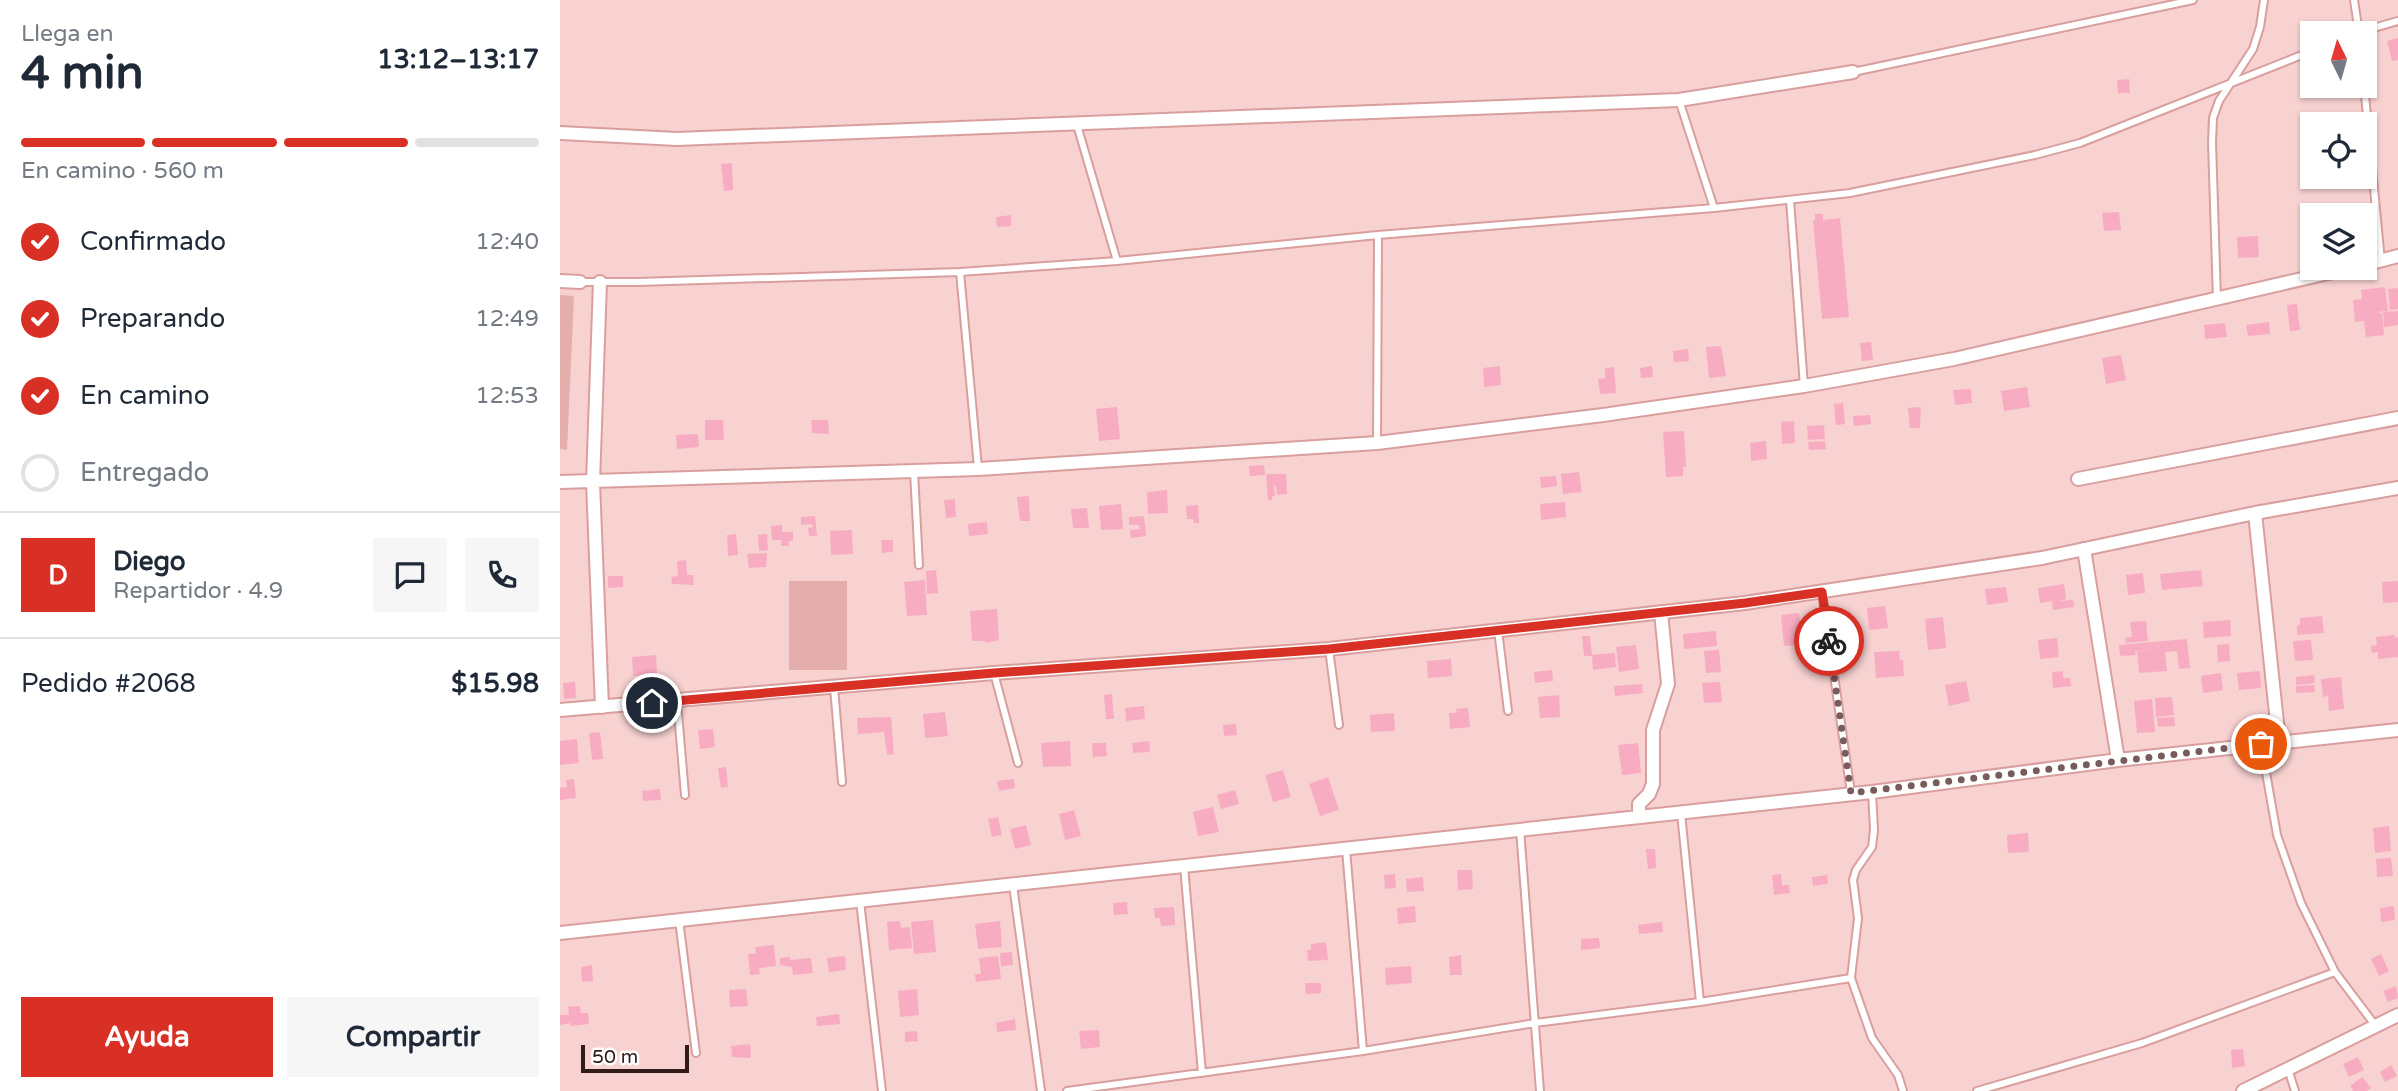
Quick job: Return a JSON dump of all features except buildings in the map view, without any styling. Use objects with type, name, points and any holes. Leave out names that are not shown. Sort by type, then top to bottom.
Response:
[{"type":"street","points":[[560,133],[677,139],[1679,100],[1853,72]]},
{"type":"street","points":[[2377,262],[2398,256]]},
{"type":"street","points":[[560,482],[978,469],[1377,443],[1603,415],[1804,386],[1954,359],[2300,280]]},
{"type":"street","points":[[560,281],[580,282]]},
{"type":"street","points":[[600,282],[593,482],[602,707]]},
{"type":"street","points":[[2078,479],[2398,418]]},
{"type":"street","points":[[560,710],[994,673],[1329,649],[1745,603],[2042,558],[2255,513],[2398,488]]},
{"type":"street","points":[[2255,513],[2279,742]]},
{"type":"street","points":[[2084,550],[2118,760]]},
{"type":"street","points":[[1639,816],[1639,804],[1649,794],[1653,784],[1653,730],[1668,684],[1661,612]]},
{"type":"street","points":[[560,933],[1872,792],[2118,760],[2398,730]]},
{"type":"street","points":[[2243,1091],[2398,1015]]},
{"type":"lane","points":[[1853,72],[2193,0]]},
{"type":"lane","points":[[2217,299],[2213,118],[2219,101],[2253,49],[2264,0]]},
{"type":"lane","points":[[2354,0],[2357,21]]},
{"type":"lane","points":[[2377,27],[2398,21]]},
{"type":"lane","points":[[580,282],[960,272],[1117,261],[1378,235],[1714,208],[1850,193],[2080,143],[2300,56]]},
{"type":"lane","points":[[2365,98],[2381,261]]},
{"type":"lane","points":[[1679,100],[1714,208]]},
{"type":"lane","points":[[1077,125],[1117,261]]},
{"type":"lane","points":[[1790,200],[1804,386]]},
{"type":"lane","points":[[1377,443],[1378,235]]},
{"type":"lane","points":[[960,272],[978,469]]},
{"type":"lane","points":[[914,472],[919,565]]},
{"type":"lane","points":[[1822,592],[1851,793]]},
{"type":"lane","points":[[1498,630],[1508,711]]},
{"type":"lane","points":[[1329,649],[1339,725]]},
{"type":"lane","points":[[994,673],[1018,763]]},
{"type":"lane","points":[[834,687],[842,782]]},
{"type":"lane","points":[[677,701],[685,795]]},
{"type":"lane","points":[[2261,744],[2277,835],[2301,903],[2335,972],[2375,1025]]},
{"type":"lane","points":[[1872,792],[1872,848],[1856,870],[1853,880],[1858,918],[1851,978],[1872,1038],[1898,1075],[1903,1091]]},
{"type":"lane","points":[[1681,811],[1700,1002]]},
{"type":"lane","points":[[1520,829],[1540,1091]]},
{"type":"lane","points":[[1346,848],[1363,1051]]},
{"type":"lane","points":[[1184,866],[1202,1073]]},
{"type":"lane","points":[[1013,885],[1041,1091]]},
{"type":"lane","points":[[860,901],[882,1091]]},
{"type":"lane","points":[[679,920],[696,1053]]},
{"type":"lane","points":[[1977,1091],[2002,1088],[2142,1042],[2335,972]]},
{"type":"lane","points":[[1067,1091],[1363,1051],[1535,1023],[1700,1002],[1851,978]]},
{"type":"lane","points":[[2288,1069],[2295,1091]]},
{"type":"shaded area","points":[[560,295],[574,296],[567,450],[560,449]]},
{"type":"shaded area","points":[[789,581],[847,581],[847,670],[789,670]]},
{"type":"way so far","points":[[1829,641],[1851,793],[2261,744]]},
{"type":"route","points":[[652,703],[994,673],[1329,649],[1822,592],[1829,641]]}]
